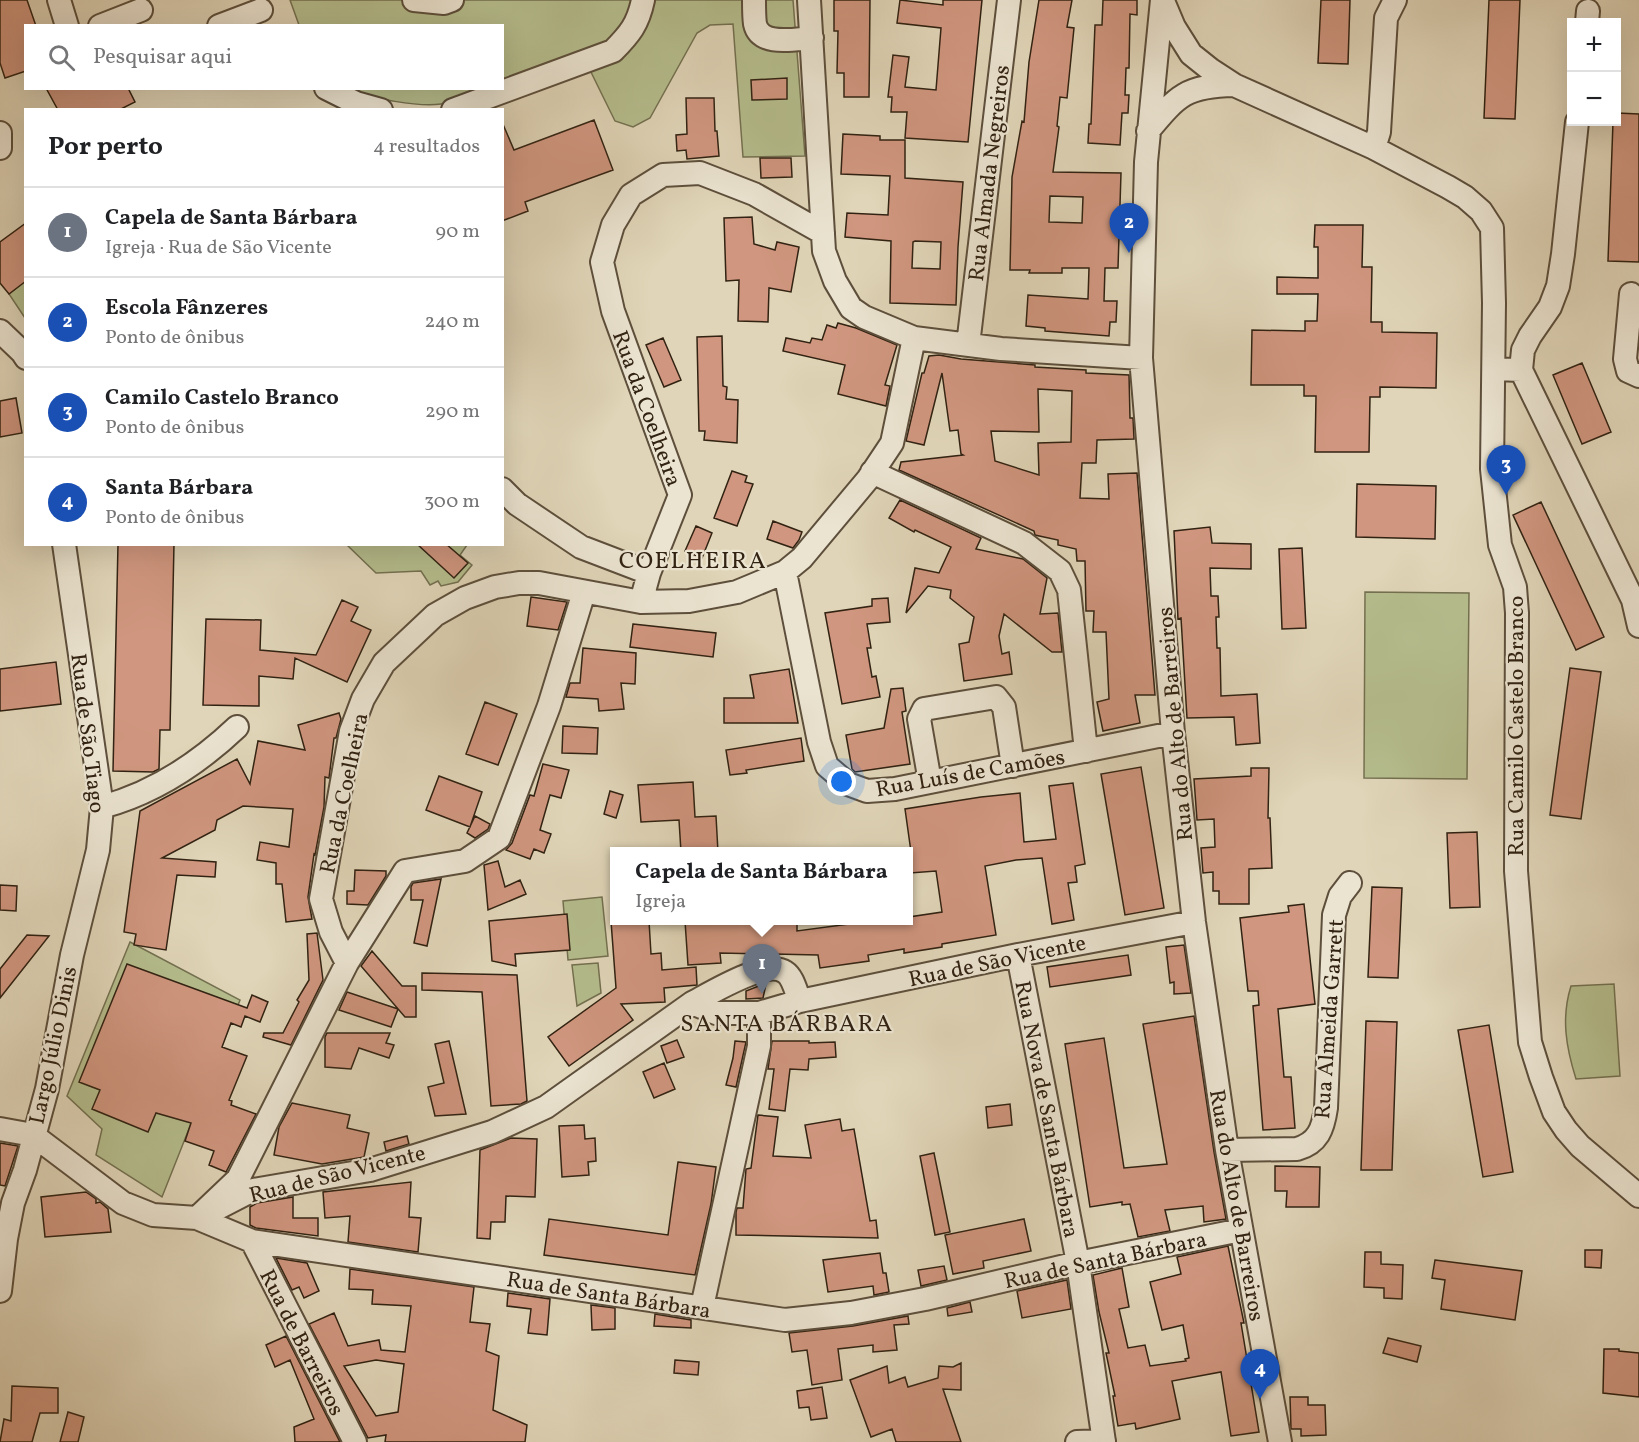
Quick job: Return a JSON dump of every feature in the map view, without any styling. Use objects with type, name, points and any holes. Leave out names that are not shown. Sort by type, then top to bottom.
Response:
[{"type":"street","points":[[59,0],[66,24]]},
{"type":"street","points":[[414,0],[444,3],[452,0]]},
{"type":"street","points":[[458,108],[613,51],[632,32],[643,0]]},
{"type":"street","points":[[753,0],[756,27],[763,37],[777,40],[812,38]]},
{"type":"street","points":[[809,0],[824,251],[835,281],[850,308],[864,317],[914,338],[968,345],[1141,358]]},
{"type":"street","name":"Rua Almada Negreiros","points":[[968,345],[1009,0]]},
{"type":"street","name":"Rua Camilo Castelo Branco","points":[[1162,0],[1174,27],[1191,54],[1211,70],[1234,85],[1374,148],[1465,197],[1481,211],[1492,228],[1494,369],[1492,469],[1500,545],[1515,587],[1517,613],[1516,871],[1530,1042],[1554,1112],[1566,1130],[1580,1146],[1639,1196]]},
{"type":"street","name":"Rua do Alto de Barreiros","points":[[1162,0],[1148,131],[1143,211],[1141,358],[1173,733],[1194,922],[1227,1150],[1280,1442]]},
{"type":"street","points":[[1374,148],[1379,132],[1386,18],[1395,0]]},
{"type":"street","points":[[106,24],[141,12]]},
{"type":"street","points":[[225,24],[263,12]]},
{"type":"street","points":[[1187,92],[1191,54]]},
{"type":"street","name":"Rua Camilo Castelo Branco","points":[[1148,131],[1170,104],[1187,92],[1208,86],[1234,85]]},
{"type":"street","points":[[330,90],[356,103],[374,108]]},
{"type":"street","points":[[1577,126],[1558,286],[1550,307],[1523,350],[1521,370],[1633,600],[1639,626]]},
{"type":"street","points":[[0,133],[0,148]]},
{"type":"street","name":"Rua da Coelheira","points":[[347,963],[331,932],[321,899],[351,731],[363,699],[384,663],[435,615],[465,598],[495,587],[519,583],[539,583],[641,602],[649,573],[680,495],[613,311],[602,262],[613,225],[631,195],[663,175],[700,173],[754,194],[823,233]]},
{"type":"street","points":[[1631,294],[1625,359],[1628,371],[1639,376]]},
{"type":"street","points":[[0,331],[24,355]]},
{"type":"street","points":[[641,602],[689,601],[737,592],[785,572],[802,558],[872,472],[892,443],[914,338]]},
{"type":"street","points":[[1494,369],[1521,370]]},
{"type":"street","points":[[872,472],[1024,543],[1060,571],[1069,590],[1086,751]]},
{"type":"street","points":[[504,491],[517,504],[581,547],[649,573]]},
{"type":"street","name":"Rua de São Tiago","points":[[63,546],[102,807],[98,850],[72,955]]},
{"type":"street","name":"Rua Luís de Camões","points":[[785,572],[819,742],[827,766],[848,784],[867,791],[895,789],[1173,733]]},
{"type":"street","points":[[197,1218],[238,1179],[347,963],[405,871],[465,861],[499,838],[549,706],[584,592]]},
{"type":"street","points":[[930,782],[919,720],[924,709],[996,697],[1004,707],[1013,766]]},
{"type":"street","points":[[102,807],[126,801],[181,773],[211,752],[237,727]]},
{"type":"street","name":"Rua Almeida Garrett","points":[[1227,1150],[1297,1149],[1308,1146],[1320,1132],[1326,1108],[1334,915],[1340,896],[1350,883]]},
{"type":"street","name":"Rua de São Vicente","points":[[692,1003],[716,1013],[759,1013],[800,1001],[1018,955],[1194,922]]},
{"type":"street","name":"Largo Júlio Dinis","points":[[0,1291],[13,1203],[25,1170],[47,1089],[72,955]]},
{"type":"street","name":"Rua Nova de Santa Bárbara","points":[[1018,955],[1078,1263],[1104,1441]]},
{"type":"street","name":"Rua de São Vicente","points":[[197,1218],[253,1190],[370,1170],[492,1132],[546,1107],[692,1003],[757,972],[776,968],[783,970],[788,975],[800,1001]]},
{"type":"street","points":[[702,1307],[759,1046],[759,1013]]},
{"type":"street","name":"Rua de Santa Bárbara","points":[[0,1129],[33,1135],[123,1203],[153,1215],[197,1218],[252,1241],[785,1320],[851,1313],[925,1299],[1078,1263],[1242,1230]]},
{"type":"street","name":"Rua de Barreiros","points":[[252,1241],[355,1442]]},
{"type":"street","points":[[1077,1442],[1104,1441]]},
{"type":"green space","points":[[290,0],[793,0],[805,156],[743,157],[733,24],[710,25],[697,33],[650,118],[633,127],[615,121],[583,56],[504,86],[504,24],[299,24]]},
{"type":"green space","points":[[353,90],[492,90],[468,98],[432,105],[382,99]]},
{"type":"green space","points":[[24,282],[24,316],[9,294]]},
{"type":"green space","points":[[348,546],[466,546],[460,555],[472,565],[458,582],[441,586],[438,581],[430,585],[421,571],[376,573]]},
{"type":"green space","points":[[1365,592],[1469,593],[1467,779],[1364,778]]},
{"type":"green space","points":[[602,897],[608,956],[568,960],[563,901]]},
{"type":"green space","points":[[130,942],[240,1000],[162,1197],[96,1155],[102,1129],[67,1096]]},
{"type":"green space","points":[[598,963],[601,993],[577,1006],[572,965]]},
{"type":"green space","points":[[1614,984],[1620,1076],[1576,1079],[1566,1032],[1566,1010],[1571,986]]},
{"type":"building","points":[[0,0],[27,0],[35,24],[24,24],[24,72],[5,78],[0,63]]},
{"type":"building","points":[[834,0],[870,0],[869,97],[844,97],[844,73],[837,73],[838,31],[834,31]]},
{"type":"building","points":[[900,0],[943,5],[943,0],[982,0],[968,142],[905,138],[907,112],[891,112],[892,97],[888,97],[893,55],[909,57],[905,87],[936,90],[941,28],[897,23]]},
{"type":"building","points":[[1039,0],[1072,0],[1067,27],[1074,28],[1067,98],[1060,97],[1053,172],[1121,173],[1118,268],[1105,268],[1104,301],[1117,301],[1116,322],[1110,322],[1109,336],[1045,331],[1045,328],[1026,326],[1028,295],[1088,299],[1089,268],[1062,268],[1062,273],[1029,273],[1030,270],[1010,270],[1012,177],[1022,121],[1024,122],[1029,62]],"holes":[[[1050,196],[1083,197],[1082,223],[1049,222]]]},
{"type":"building","points":[[1103,0],[1137,0],[1137,15],[1130,14],[1129,68],[1126,68],[1125,95],[1129,95],[1128,113],[1122,113],[1120,145],[1088,143],[1089,124],[1091,124],[1095,25],[1102,25]]},
{"type":"building","points":[[1321,0],[1350,0],[1348,64],[1318,63]]},
{"type":"building","points":[[1489,0],[1520,0],[1515,119],[1484,118]]},
{"type":"building","points":[[787,78],[787,99],[752,100],[751,80]]},
{"type":"building","points":[[47,90],[129,90],[135,102],[123,108],[57,108]]},
{"type":"building","points":[[686,98],[714,98],[715,131],[717,131],[719,156],[687,159],[686,150],[677,151],[676,135],[687,134]]},
{"type":"building","points":[[1621,113],[1639,114],[1639,262],[1608,261],[1613,126],[1621,126]]},
{"type":"building","points":[[594,120],[613,170],[525,202],[528,211],[504,220],[504,127],[514,150]]},
{"type":"building","points":[[843,134],[880,136],[880,140],[905,140],[905,178],[963,182],[956,305],[890,303],[891,241],[845,237],[847,213],[888,215],[890,176],[841,174]],"holes":[[[913,242],[941,242],[940,269],[912,268]]]},
{"type":"building","points":[[760,158],[791,158],[792,177],[761,178]]},
{"type":"building","points":[[752,217],[754,244],[775,250],[777,242],[799,247],[791,292],[769,288],[768,322],[738,321],[739,280],[726,281],[724,218]]},
{"type":"building","points":[[24,224],[24,283],[9,294],[0,283],[0,242]]},
{"type":"building","points":[[1315,225],[1363,225],[1362,267],[1372,267],[1371,322],[1382,322],[1382,332],[1437,333],[1436,388],[1380,387],[1380,397],[1370,397],[1369,452],[1315,452],[1316,396],[1304,396],[1304,385],[1251,385],[1252,330],[1305,331],[1305,321],[1317,321],[1318,294],[1277,294],[1277,277],[1318,278],[1318,247],[1314,247]]},
{"type":"building","points":[[838,323],[897,345],[885,385],[890,386],[886,406],[838,394],[845,365],[783,351],[786,338],[810,343],[812,338],[822,340],[827,325],[836,328]]},
{"type":"building","points":[[722,336],[723,386],[727,387],[726,399],[738,400],[737,443],[704,440],[705,431],[699,431],[697,337]]},
{"type":"building","points":[[663,338],[681,380],[664,387],[646,345]]},
{"type":"building","points":[[939,355],[1035,365],[1035,367],[1086,370],[1086,373],[1129,375],[1130,418],[1133,418],[1134,439],[1097,440],[1096,463],[1082,463],[1080,498],[1109,499],[1108,474],[1137,473],[1155,695],[1135,695],[1140,723],[1103,731],[1097,702],[1109,699],[1106,632],[1093,632],[1094,611],[1086,611],[1085,561],[1077,561],[1076,549],[1058,545],[1058,540],[1035,535],[1034,531],[899,470],[901,462],[963,455],[958,430],[950,431],[942,373],[924,445],[906,441],[922,373],[924,373],[929,356]],"holes":[[[1038,389],[1072,391],[1071,442],[1038,443],[1039,475],[995,461],[991,431],[1039,432]]]},
{"type":"building","points":[[1582,363],[1611,432],[1582,444],[1553,375]]},
{"type":"building","points":[[16,398],[22,433],[0,437],[0,401]]},
{"type":"building","points":[[732,471],[747,476],[745,482],[753,484],[737,526],[714,518]]},
{"type":"building","points":[[1357,484],[1436,486],[1435,539],[1356,537]]},
{"type":"building","points":[[900,500],[981,538],[976,549],[1023,559],[1047,578],[1040,614],[1058,613],[1062,652],[1052,652],[1004,614],[999,636],[1002,654],[1009,652],[1012,674],[964,681],[959,644],[969,642],[974,617],[950,598],[951,590],[928,586],[906,613],[915,568],[939,573],[951,547],[915,530],[914,532],[889,518]]},
{"type":"building","points":[[1541,502],[1604,637],[1576,650],[1513,515]]},
{"type":"building","points":[[773,521],[802,532],[793,548],[767,539]]},
{"type":"building","points":[[696,526],[712,533],[702,558],[685,551]]},
{"type":"building","points":[[1210,527],[1212,543],[1251,544],[1251,569],[1210,568],[1211,596],[1218,596],[1219,617],[1216,617],[1217,648],[1220,648],[1221,696],[1257,694],[1260,743],[1236,745],[1234,717],[1187,718],[1181,618],[1178,619],[1174,531]]},
{"type":"building","points":[[118,546],[174,546],[170,730],[160,730],[159,769],[153,772],[113,771]]},
{"type":"building","points":[[419,546],[448,546],[468,563],[454,578]]},
{"type":"building","points":[[1302,548],[1306,628],[1282,629],[1279,549]]},
{"type":"building","points":[[531,597],[567,602],[558,630],[527,626]]},
{"type":"building","points":[[888,598],[890,622],[867,624],[871,648],[867,648],[872,677],[876,676],[880,697],[842,704],[825,613],[872,606],[872,599]]},
{"type":"building","points":[[342,600],[358,607],[351,621],[371,630],[347,682],[295,658],[293,679],[259,676],[259,706],[203,705],[206,619],[261,620],[260,650],[316,655]]},
{"type":"building","points":[[633,624],[716,633],[713,657],[630,647]]},
{"type":"building","points":[[583,648],[636,653],[635,684],[621,683],[624,709],[599,711],[598,699],[566,697],[570,683],[580,683]]},
{"type":"building","points":[[56,662],[61,704],[0,711],[0,669]]},
{"type":"building","points":[[1570,668],[1601,672],[1581,819],[1550,815]]},
{"type":"building","points":[[789,669],[798,723],[724,723],[724,698],[754,698],[750,675]]},
{"type":"building","points":[[903,688],[906,711],[902,712],[910,764],[855,772],[852,769],[846,735],[884,728],[891,689]]},
{"type":"building","points":[[485,702],[517,714],[498,765],[466,754]]},
{"type":"building","points":[[339,713],[341,719],[336,738],[334,738],[329,778],[325,777],[324,807],[308,897],[312,919],[286,922],[282,884],[276,884],[276,863],[257,860],[260,842],[289,847],[293,809],[243,806],[217,820],[215,830],[162,858],[216,862],[215,877],[177,875],[166,950],[134,945],[136,934],[124,932],[140,811],[237,759],[250,784],[258,741],[305,750],[298,725]]},
{"type":"building","points":[[563,726],[598,728],[597,754],[562,753]]},
{"type":"building","points":[[801,738],[804,761],[746,770],[747,773],[730,775],[726,750]]},
{"type":"building","points":[[543,764],[569,770],[561,798],[550,795],[540,830],[551,834],[544,853],[534,849],[530,859],[506,850],[512,843],[530,795],[534,796]]},
{"type":"building","points":[[1141,767],[1164,908],[1125,915],[1101,774]]},
{"type":"building","points":[[1251,768],[1269,768],[1268,818],[1270,818],[1272,868],[1249,869],[1249,904],[1219,904],[1219,891],[1213,891],[1213,872],[1203,873],[1201,848],[1215,847],[1214,819],[1197,820],[1194,779],[1251,776]]},
{"type":"building","points":[[439,776],[482,792],[470,827],[426,810]]},
{"type":"building","points":[[693,782],[695,817],[716,816],[718,847],[681,847],[679,820],[641,822],[638,785]]},
{"type":"building","points":[[1073,783],[1085,864],[1075,866],[1077,882],[1068,883],[1074,920],[1052,924],[1042,858],[1016,860],[985,866],[996,935],[904,953],[904,949],[868,955],[869,961],[820,968],[818,955],[720,953],[721,963],[688,965],[685,925],[797,925],[797,931],[842,925],[913,925],[913,916],[942,912],[936,871],[913,873],[913,847],[910,847],[905,809],[1020,793],[1024,842],[1056,839],[1049,786]]},
{"type":"building","points":[[610,791],[623,795],[616,818],[604,814]]},
{"type":"building","points":[[475,816],[490,824],[488,829],[475,838],[467,833]]},
{"type":"building","points":[[1477,832],[1480,907],[1450,908],[1447,833]]},
{"type":"building","points":[[498,861],[505,887],[520,880],[526,894],[488,910],[484,865]]},
{"type":"building","points":[[355,870],[386,871],[386,876],[368,905],[347,904],[347,891],[354,891]]},
{"type":"building","points":[[441,879],[427,946],[414,943],[423,900],[411,900],[411,887],[413,883]]},
{"type":"building","points":[[0,885],[17,886],[16,911],[0,910]]},
{"type":"building","points":[[1372,887],[1402,888],[1398,978],[1368,977]]},
{"type":"building","points":[[1304,904],[1315,1004],[1278,1009],[1284,1077],[1291,1077],[1295,1128],[1263,1130],[1253,1006],[1259,1005],[1258,991],[1248,991],[1240,918],[1289,912],[1288,906]]},
{"type":"building","points":[[567,914],[570,950],[515,954],[516,966],[492,961],[489,921]]},
{"type":"building","points":[[611,925],[649,925],[651,954],[661,953],[662,970],[696,967],[697,985],[664,988],[665,1002],[621,1004],[633,1020],[569,1066],[548,1037],[616,988]]},
{"type":"building","points":[[317,933],[323,980],[291,1045],[263,1037],[264,1033],[283,1033],[299,1002],[297,1000],[309,980],[307,934]]},
{"type":"building","points":[[27,935],[49,936],[0,998],[0,969]]},
{"type":"building","points":[[1184,945],[1191,993],[1174,994],[1174,982],[1170,983],[1166,947]]},
{"type":"building","points":[[372,951],[402,986],[416,986],[416,1017],[405,1017],[361,966]]},
{"type":"building","points":[[1128,955],[1131,975],[1050,987],[1047,967]]},
{"type":"building","points":[[127,964],[247,1008],[252,995],[268,1002],[260,1022],[245,1016],[241,1027],[231,1023],[222,1047],[247,1056],[229,1100],[232,1101],[231,1105],[256,1114],[226,1172],[209,1165],[214,1151],[185,1141],[191,1123],[156,1113],[148,1132],[92,1109],[100,1090],[79,1082]]},
{"type":"building","points":[[422,973],[517,975],[527,1101],[521,1104],[491,1106],[482,992],[422,990]]},
{"type":"building","points":[[766,984],[763,998],[746,999],[746,991]]},
{"type":"building","points":[[347,992],[398,1009],[391,1027],[339,1010]]},
{"type":"building","points":[[1194,1016],[1226,1219],[1204,1222],[1203,1206],[1165,1210],[1170,1231],[1138,1237],[1130,1204],[1122,1205],[1122,1202],[1090,1207],[1065,1044],[1104,1038],[1124,1168],[1167,1164],[1143,1024]]},
{"type":"building","points":[[1366,1021],[1397,1022],[1392,1170],[1361,1170]]},
{"type":"building","points":[[1489,1025],[1513,1172],[1483,1177],[1458,1030]]},
{"type":"building","points":[[327,1033],[390,1033],[386,1043],[394,1045],[389,1058],[359,1048],[351,1069],[325,1067]]},
{"type":"building","points":[[677,1040],[684,1057],[667,1063],[661,1046]]},
{"type":"building","points":[[449,1041],[466,1114],[435,1116],[428,1087],[444,1083],[435,1044]]},
{"type":"building","points":[[735,1041],[746,1042],[736,1087],[726,1085]]},
{"type":"building","points":[[772,1041],[835,1042],[836,1057],[809,1059],[808,1070],[790,1069],[785,1111],[769,1109],[774,1069],[768,1069]]},
{"type":"building","points":[[664,1063],[675,1089],[654,1098],[643,1072]]},
{"type":"building","points":[[292,1103],[350,1115],[347,1128],[369,1133],[364,1157],[322,1164],[274,1155],[279,1127]]},
{"type":"building","points":[[1010,1104],[1012,1125],[988,1128],[986,1107]]},
{"type":"building","points":[[758,1115],[778,1117],[773,1156],[811,1158],[805,1125],[840,1119],[842,1131],[854,1129],[870,1221],[876,1220],[878,1238],[736,1235],[736,1212],[737,1208],[743,1208],[746,1169],[751,1168]]},
{"type":"building","points":[[584,1125],[585,1139],[595,1138],[596,1161],[588,1162],[589,1175],[562,1177],[559,1126]]},
{"type":"building","points":[[407,1136],[409,1144],[386,1151],[384,1142]]},
{"type":"building","points":[[511,1138],[537,1139],[535,1197],[506,1196],[505,1222],[491,1222],[490,1239],[477,1238],[480,1150]]},
{"type":"building","points":[[0,1143],[18,1146],[5,1186],[0,1185]]},
{"type":"building","points":[[934,1153],[950,1232],[935,1235],[920,1156]]},
{"type":"building","points":[[678,1162],[716,1167],[711,1204],[695,1275],[544,1255],[549,1219],[668,1235]]},
{"type":"building","points":[[1275,1166],[1320,1167],[1319,1207],[1286,1207],[1287,1191],[1275,1191]]},
{"type":"building","points":[[411,1182],[409,1217],[421,1218],[418,1252],[348,1242],[350,1216],[325,1218],[323,1192]]},
{"type":"building","points":[[86,1192],[96,1199],[96,1203],[100,1202],[108,1209],[111,1232],[45,1237],[41,1197]]},
{"type":"building","points":[[293,1197],[293,1218],[318,1218],[318,1236],[256,1228],[250,1225],[250,1207],[257,1203]]},
{"type":"building","points":[[1024,1219],[1031,1251],[983,1261],[984,1268],[953,1274],[945,1235]]},
{"type":"building","points":[[1228,1246],[1244,1323],[1241,1323],[1259,1432],[1231,1436],[1221,1372],[1172,1381],[1180,1419],[1136,1429],[1135,1423],[1118,1426],[1113,1396],[1115,1396],[1106,1353],[1109,1353],[1093,1275],[1122,1268],[1129,1307],[1119,1309],[1128,1348],[1145,1345],[1150,1366],[1186,1361],[1185,1359],[1189,1358],[1183,1325],[1162,1330],[1150,1282],[1181,1274],[1177,1257]]},
{"type":"building","points":[[1585,1250],[1602,1250],[1601,1268],[1585,1267]]},
{"type":"building","points":[[1365,1252],[1381,1252],[1381,1264],[1403,1265],[1402,1299],[1384,1298],[1384,1288],[1364,1287]]},
{"type":"building","points":[[880,1253],[889,1292],[874,1295],[873,1286],[828,1292],[823,1260]]},
{"type":"building","points":[[276,1258],[307,1263],[319,1291],[304,1298],[299,1287],[292,1290]]},
{"type":"building","points":[[1435,1260],[1522,1271],[1515,1320],[1441,1309],[1445,1280],[1432,1278]]},
{"type":"building","points":[[944,1266],[947,1280],[921,1286],[918,1270]]},
{"type":"building","points":[[350,1269],[474,1287],[470,1322],[490,1324],[486,1351],[499,1356],[493,1410],[527,1425],[525,1442],[385,1442],[386,1435],[368,1438],[309,1324],[334,1313],[348,1346],[379,1340],[381,1350],[405,1352],[411,1306],[372,1304],[373,1290],[349,1289]],"holes":[[[376,1360],[404,1364],[398,1412],[376,1416],[344,1366]]]},
{"type":"building","points":[[1067,1280],[1071,1309],[1022,1318],[1017,1291]]},
{"type":"building","points":[[508,1293],[550,1299],[547,1335],[528,1333],[531,1309],[507,1306]]},
{"type":"building","points":[[970,1302],[972,1312],[948,1316],[947,1308]]},
{"type":"building","points":[[591,1305],[615,1308],[615,1329],[592,1330]]},
{"type":"building","points":[[655,1314],[691,1320],[691,1328],[654,1326]]},
{"type":"building","points":[[908,1316],[909,1324],[894,1325],[897,1350],[873,1352],[873,1345],[838,1349],[842,1380],[812,1385],[807,1350],[792,1352],[789,1333],[853,1326]]},
{"type":"building","points":[[286,1336],[340,1442],[295,1442],[294,1427],[314,1419],[290,1360],[275,1367],[266,1345]]},
{"type":"building","points":[[1388,1338],[1421,1346],[1417,1362],[1383,1353]]},
{"type":"building","points":[[1604,1349],[1639,1353],[1639,1397],[1603,1393]]},
{"type":"building","points":[[675,1360],[699,1362],[698,1375],[674,1373]]},
{"type":"building","points":[[961,1363],[961,1390],[943,1389],[961,1442],[896,1442],[892,1429],[871,1437],[850,1380],[887,1366],[889,1383],[905,1377],[908,1387],[938,1378],[939,1366],[953,1367]]},
{"type":"building","points":[[12,1386],[58,1388],[58,1413],[40,1413],[32,1442],[0,1442],[4,1419],[11,1421]]},
{"type":"building","points":[[822,1387],[827,1418],[811,1420],[809,1407],[799,1408],[797,1391]]},
{"type":"building","points":[[1290,1397],[1308,1397],[1308,1405],[1325,1405],[1326,1435],[1301,1436],[1301,1429],[1291,1429]]},
{"type":"building","points":[[68,1412],[84,1417],[78,1442],[60,1442]]},
{"type":"place","name":"Escola Fânzeres","points":[[1129,253]]},
{"type":"place","name":"Camilo Castelo Branco","points":[[1506,495]]},
{"type":"place","name":"Capela de Santa Bárbara","points":[[762,994]]},
{"type":"place","name":"Santa Bárbara","points":[[1260,1399]]},
{"type":"district","name":"COELHEIRA","points":[[693,560]]},
{"type":"district","name":"SANTA BÁRBARA","points":[[787,1023]]}]
